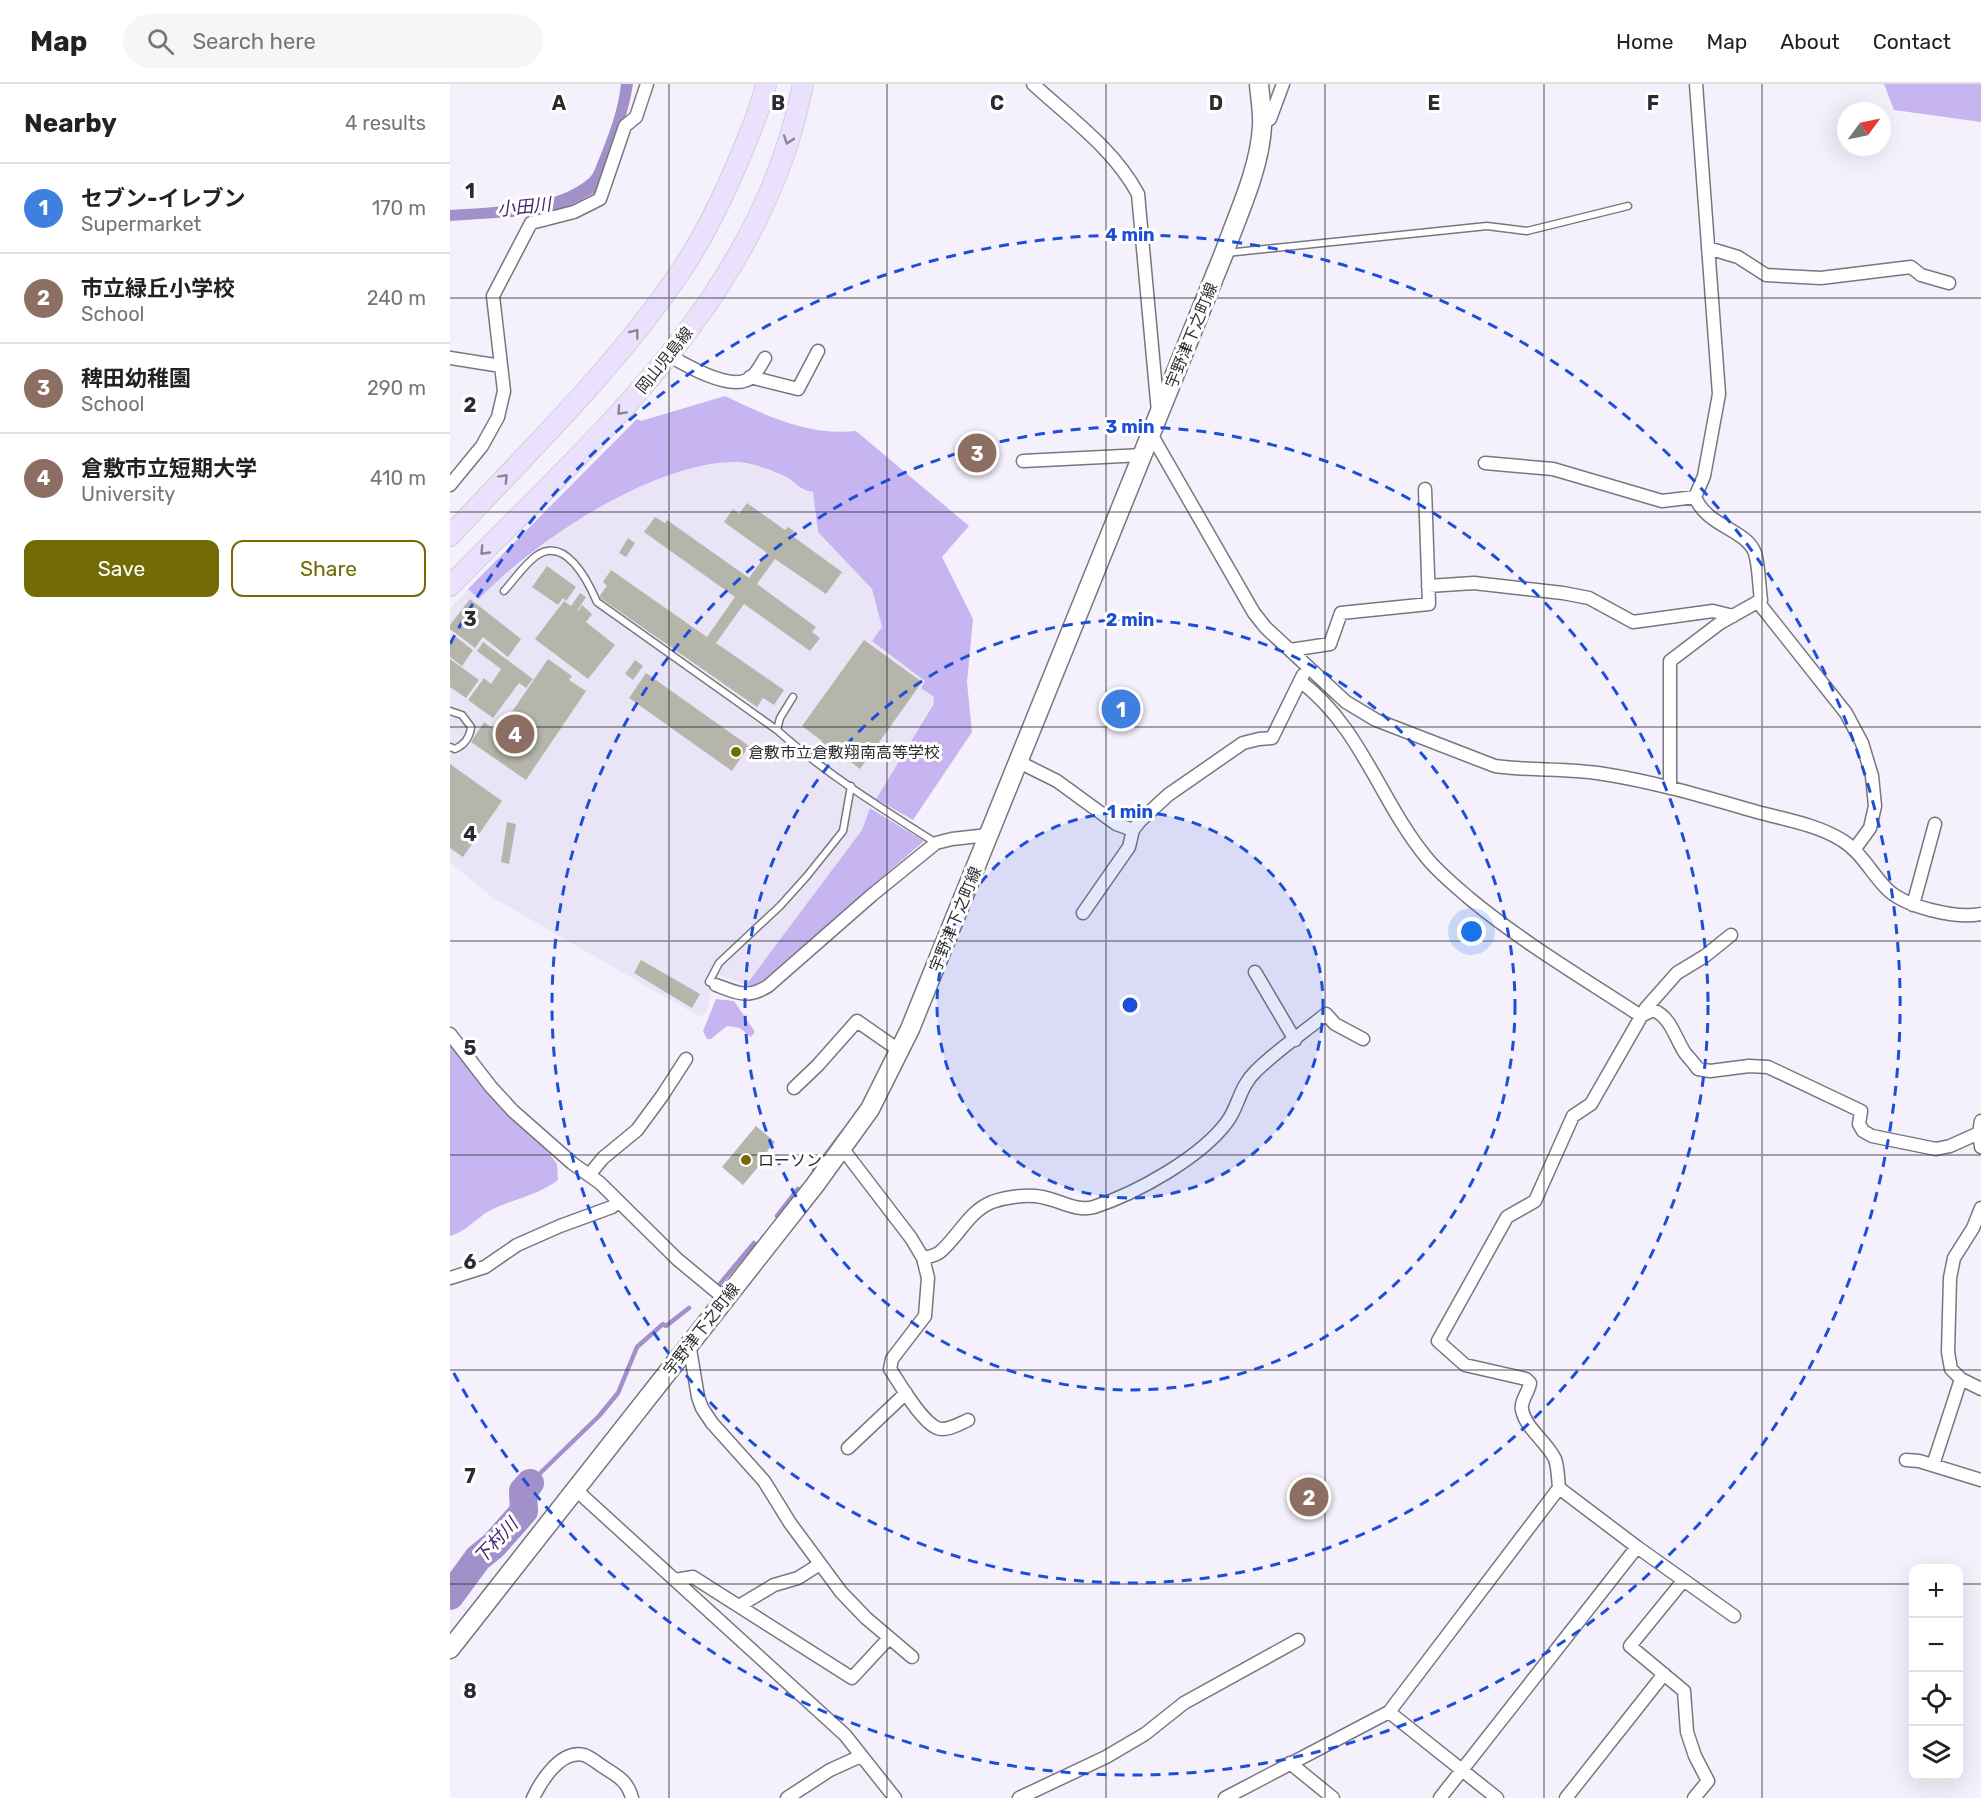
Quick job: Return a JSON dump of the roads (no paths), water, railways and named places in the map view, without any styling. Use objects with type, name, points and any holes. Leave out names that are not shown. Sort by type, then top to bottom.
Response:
[{"type":"main road","points":[[450,536],[617,356],[673,283],[726,192],[754,124],[766,84]]},
{"type":"main road","name":"岡山児島線","points":[[450,586],[570,464],[670,356],[706,307],[761,212],[792,129],[803,84]]},
{"type":"main road","name":"宇野津下之町線","points":[[451,1645],[815,1185],[870,1109],[910,1029],[1224,253],[1255,165],[1262,124],[1259,84]]},
{"type":"street","points":[[450,485],[482,446],[498,417],[504,391],[493,296],[531,223],[574,212],[600,199],[626,126],[636,117],[647,84]]},
{"type":"street","points":[[1032,84],[1111,154],[1131,180],[1138,194],[1159,416]]},
{"type":"street","points":[[1262,124],[1270,119],[1283,84]]},
{"type":"street","points":[[1670,788],[1670,662],[1719,623],[1761,600],[1755,554],[1747,541],[1713,520],[1699,507],[1695,497],[1704,476],[1719,394],[1696,84]]},
{"type":"street","points":[[1708,248],[1738,257],[1766,275],[1821,278],[1911,267],[1921,275],[1949,283]]},
{"type":"street","points":[[750,377],[798,389],[818,351]]},
{"type":"street","points":[[670,356],[689,368],[719,380],[746,381],[756,373],[765,358]]},
{"type":"street","points":[[450,358],[501,366]]},
{"type":"street","points":[[1151,434],[1254,614],[1266,628],[1346,702],[1376,720],[1495,766],[1606,774],[1670,788],[1810,827],[1840,839],[1854,850],[1888,891],[1913,905],[1953,914],[1981,915]]},
{"type":"street","points":[[1023,461],[1143,455]]},
{"type":"street","points":[[1485,463],[1553,469],[1662,501],[1695,497]]},
{"type":"street","points":[[1290,650],[1330,644],[1341,614],[1429,604],[1425,489]]},
{"type":"street","points":[[1428,586],[1474,583],[1563,593],[1590,598],[1634,622],[1713,611],[1733,616]]},
{"type":"street","points":[[1758,602],[1846,713],[1862,743],[1872,776],[1875,806],[1870,828],[1854,850]]},
{"type":"street","points":[[1083,913],[1129,847],[1133,830],[1168,795],[1243,743],[1272,738],[1308,666]]},
{"type":"street","points":[[1300,681],[1316,692],[1351,737],[1404,826],[1426,858],[1500,924],[1641,1016]]},
{"type":"street","points":[[1018,762],[1057,781],[1116,824],[1133,830]]},
{"type":"street","points":[[1913,905],[1935,824]]},
{"type":"street","points":[[716,985],[740,994],[759,992],[936,843],[952,838],[988,835]]},
{"type":"street","points":[[1731,935],[1705,956],[1677,973],[1646,1008],[1591,1104],[1573,1116],[1535,1201],[1507,1217],[1438,1341],[1465,1365],[1526,1379],[1530,1383],[1523,1400],[1522,1410],[1555,1459],[1559,1488],[1637,1548],[1734,1616]]},
{"type":"street","points":[[1255,972],[1295,1040]]},
{"type":"street","points":[[1641,1016],[1653,1010],[1661,1013],[1698,1069],[1710,1071],[1749,1066],[1768,1067],[1861,1111],[1859,1125],[1863,1131],[1872,1136],[1936,1149],[1950,1146],[1980,1127],[1981,1147]]},
{"type":"street","points":[[923,1258],[939,1253],[978,1210],[991,1203],[1010,1198],[1041,1197],[1079,1208],[1092,1207],[1139,1187],[1189,1157],[1208,1143],[1228,1120],[1242,1088],[1255,1072],[1326,1014],[1335,1024],[1364,1039]]},
{"type":"street","points":[[794,1088],[858,1021],[900,1051]]},
{"type":"street","points":[[450,1034],[491,1087],[513,1111],[600,1183],[677,1259],[724,1298]]},
{"type":"street","points":[[589,1175],[603,1158],[637,1130],[686,1059]]},
{"type":"street","points":[[842,1148],[911,1238],[923,1258],[928,1278],[926,1316],[892,1359],[890,1369],[921,1413],[937,1428],[948,1429],[968,1420]]},
{"type":"street","points":[[450,1278],[485,1267],[517,1245],[612,1207],[618,1202]]},
{"type":"street","points":[[1981,1208],[1973,1228],[1954,1258],[1950,1278],[1948,1352],[1952,1370],[1961,1379],[1981,1389]]},
{"type":"street","points":[[689,1343],[698,1397],[712,1423],[764,1481],[790,1523],[841,1592],[866,1618],[912,1657]]},
{"type":"street","points":[[1933,1465],[1961,1379]]},
{"type":"street","points":[[848,1448],[906,1393]]},
{"type":"street","points":[[1906,1460],[1919,1461],[1981,1480]]},
{"type":"street","points":[[1225,1798],[1389,1712],[1559,1488]]},
{"type":"street","points":[[575,1489],[845,1735],[895,1798]]},
{"type":"street","points":[[1440,1798],[1637,1548]]},
{"type":"street","points":[[740,1606],[774,1586],[798,1578],[820,1564]]},
{"type":"street","points":[[675,1580],[693,1577],[852,1678],[889,1638]]},
{"type":"street","points":[[1683,1581],[1630,1646],[1684,1691],[1687,1732],[1695,1756],[1708,1781],[1694,1798]]},
{"type":"street","points":[[1019,1798],[1107,1757],[1145,1734],[1184,1702],[1299,1640]]},
{"type":"street","points":[[1566,1798],[1664,1674]]},
{"type":"street","points":[[1389,1712],[1497,1798]]},
{"type":"street","points":[[533,1798],[542,1780],[558,1763],[572,1755],[584,1755],[621,1778],[632,1798]]},
{"type":"street","points":[[787,1798],[830,1770],[861,1756]]},
{"type":"street","points":[[1290,1763],[1334,1798]]},
{"type":"lane","points":[[1224,253],[1487,226],[1527,231],[1628,206]]},
{"type":"lane","points":[[504,591],[536,556],[546,551],[558,552],[575,564],[597,602],[777,730],[795,746],[873,803],[936,843]]},
{"type":"lane","points":[[777,730],[780,718],[794,696]]},
{"type":"lane","points":[[450,711],[462,715],[471,727],[470,734],[465,741],[455,748],[450,747]]},
{"type":"lane","points":[[716,985],[709,982],[719,963],[780,906],[843,831],[851,786]]},
{"type":"water","name":"小田川","points":[[621,84],[633,84],[631,98],[618,139],[596,192],[567,207],[541,215],[450,221],[450,210],[522,204],[541,200],[575,188],[588,179],[595,170],[610,131]]},
{"type":"waterway","points":[[814,1170],[842,1133]]},
{"type":"waterway","points":[[777,1216],[798,1189]]},
{"type":"waterway","points":[[719,1285],[754,1243]]},
{"type":"waterway","points":[[530,1483],[599,1416],[618,1393],[637,1347],[663,1324],[666,1326],[689,1308]]},
{"type":"waterway","name":"下村川","points":[[450,1596],[478,1558],[493,1546],[524,1511],[523,1491],[530,1483]]},
{"type":"place","name":"稗田幼稚園","points":[[977,453]]},
{"type":"place","name":"セブン-イレブン","points":[[1121,709]]},
{"type":"place","name":"倉敷市立短期大学","points":[[515,734]]},
{"type":"place","name":"倉敷市立倉敷翔南高等学校","points":[[736,752]]},
{"type":"place","name":"ローソン","points":[[746,1160]]},
{"type":"place","name":"市立緑丘小学校","points":[[1309,1497]]}]
